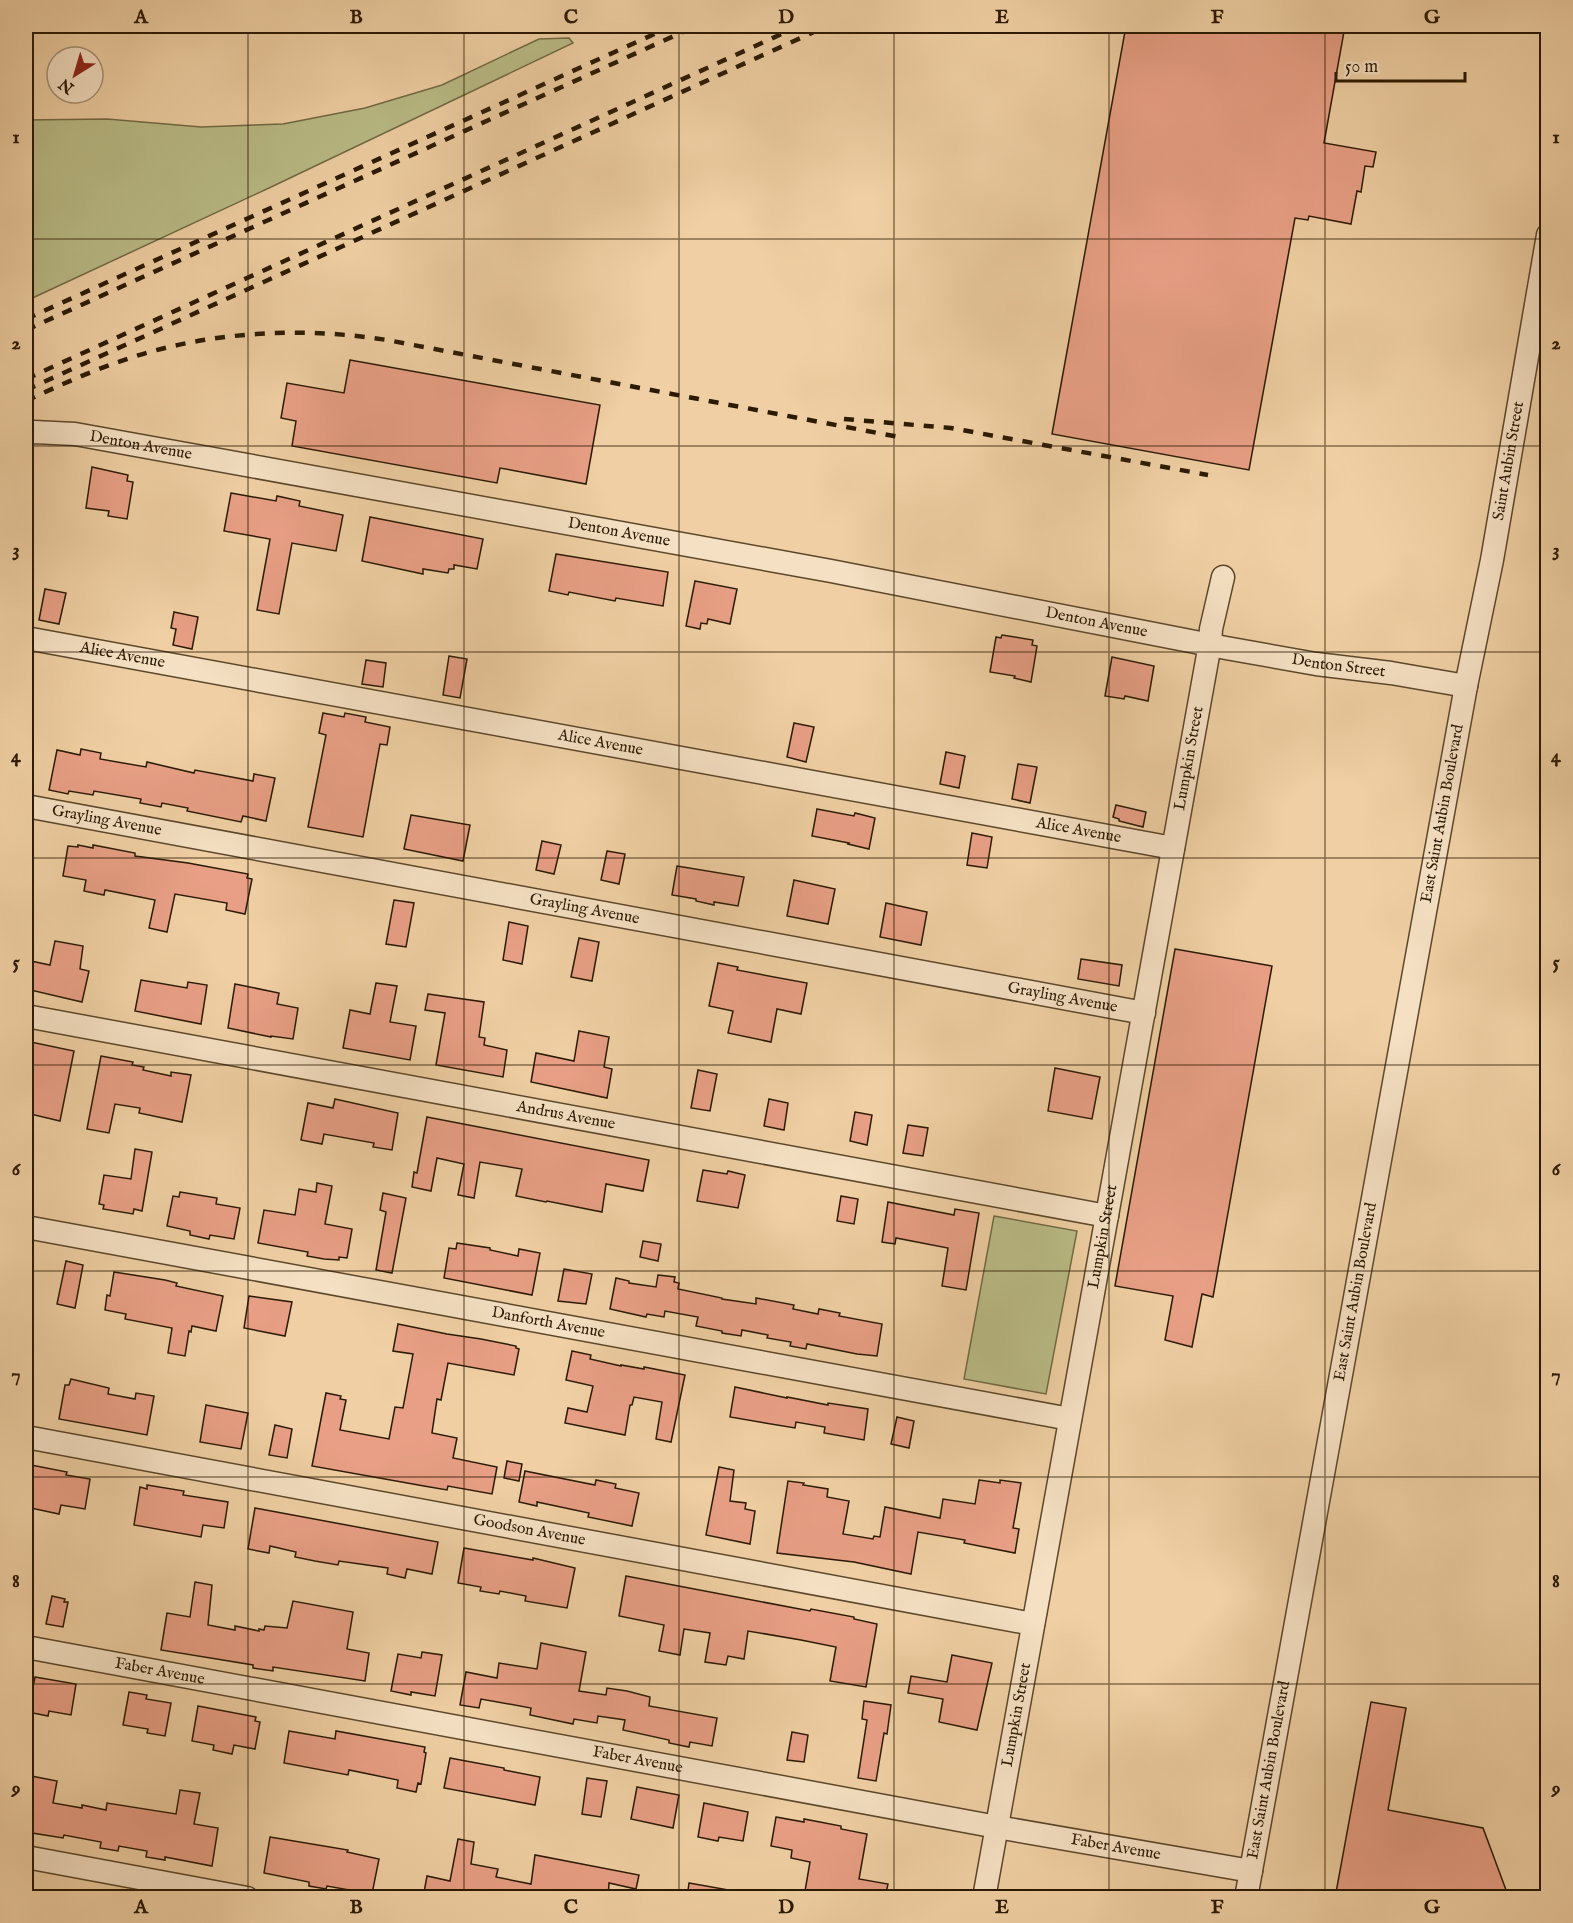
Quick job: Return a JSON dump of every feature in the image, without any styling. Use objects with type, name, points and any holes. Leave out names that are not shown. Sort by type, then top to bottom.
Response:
[{"type":"street","name":"Saint Aubin Street","points":[[1466,686],[1492,560],[1548,235]]},
{"type":"street","name":"Denton Avenue","points":[[26,434],[34,432],[75,434],[821,569],[1210,644]]},
{"type":"street","name":"Lumpkin Street","points":[[984,1898],[1211,629],[1223,577]]},
{"type":"street","name":"Alice Avenue","points":[[26,638],[1173,849]]},
{"type":"street","name":"Denton Street","points":[[1210,644],[1316,664],[1391,673],[1466,686]]},
{"type":"street","name":"East Saint Aubin Boulevard","points":[[1246,1898],[1466,686]]},
{"type":"street","name":"Grayling Avenue","points":[[26,806],[1144,1013]]},
{"type":"street","name":"Andrus Avenue","points":[[26,1016],[1107,1216]]},
{"type":"street","name":"Danforth Avenue","points":[[26,1227],[1071,1419]]},
{"type":"street","name":"Goodson Avenue","points":[[26,1437],[1033,1624]]},
{"type":"street","name":"Faber Avenue","points":[[26,1647],[997,1827],[1251,1871]]},
{"type":"street","points":[[26,1857],[247,1898]]},
{"type":"green space","points":[[569,38],[573,43],[26,301],[26,120],[107,119],[201,127],[283,124],[365,108],[442,85],[539,39]]},
{"type":"green space","points":[[994,1216],[1077,1231],[1046,1394],[964,1379]]},
{"type":"building","points":[[1126,26],[1345,26],[1324,143],[1376,152],[1373,167],[1365,166],[1361,192],[1357,191],[1351,224],[1309,216],[1308,220],[1295,218],[1249,470],[1052,434]]},
{"type":"building","points":[[350,360],[600,405],[586,484],[500,468],[497,483],[292,446],[296,421],[281,418],[287,383],[344,393]]},
{"type":"building","points":[[92,467],[128,475],[127,481],[133,482],[127,519],[108,516],[109,511],[86,508]]},
{"type":"building","points":[[231,493],[276,501],[277,496],[300,501],[299,506],[343,515],[336,551],[292,543],[279,614],[257,610],[270,539],[224,531]]},
{"type":"building","points":[[370,517],[483,539],[477,569],[454,565],[454,569],[449,569],[448,573],[423,569],[423,574],[362,561]]},
{"type":"building","points":[[556,554],[668,572],[663,606],[616,598],[615,601],[569,592],[568,595],[549,591]]},
{"type":"building","points":[[695,581],[737,589],[730,624],[708,619],[707,624],[701,623],[700,629],[686,626]]},
{"type":"building","points":[[45,589],[66,593],[59,624],[39,620]]},
{"type":"building","points":[[174,612],[198,617],[192,649],[173,645],[176,629],[171,628]]},
{"type":"building","points":[[1002,635],[1033,640],[1032,645],[1037,646],[1031,682],[1014,678],[1015,676],[990,672],[996,637],[1001,638]]},
{"type":"building","points":[[449,656],[467,659],[460,698],[443,695]]},
{"type":"building","points":[[1112,657],[1154,666],[1148,701],[1125,696],[1124,699],[1105,696]]},
{"type":"building","points":[[366,660],[386,663],[383,687],[362,684]]},
{"type":"building","points":[[323,713],[344,717],[345,713],[366,717],[365,722],[390,727],[387,745],[380,744],[363,837],[308,827],[326,735],[319,733]]},
{"type":"building","points":[[794,723],[814,727],[806,762],[787,757]]},
{"type":"building","points":[[81,749],[101,753],[100,759],[146,767],[147,762],[194,773],[195,770],[253,781],[254,774],[275,778],[266,821],[243,816],[241,822],[187,811],[188,808],[162,803],[161,807],[140,803],[141,799],[94,791],[93,795],[69,791],[68,794],[49,790],[57,750],[80,755]]},
{"type":"building","points":[[946,752],[965,756],[959,788],[940,784]]},
{"type":"building","points":[[1018,764],[1037,767],[1030,803],[1012,799]]},
{"type":"building","points":[[1116,805],[1146,812],[1143,827],[1119,821],[1113,817]]},
{"type":"building","points":[[817,809],[854,816],[855,813],[875,818],[869,849],[812,836]]},
{"type":"building","points":[[411,815],[470,825],[463,861],[404,849]]},
{"type":"building","points":[[972,833],[992,837],[987,868],[967,865]]},
{"type":"building","points":[[542,841],[561,845],[554,874],[536,870]]},
{"type":"building","points":[[78,845],[93,848],[93,845],[135,853],[135,856],[248,874],[247,878],[252,879],[245,914],[226,910],[227,903],[175,894],[167,932],[149,928],[155,900],[105,890],[104,895],[84,891],[86,880],[63,876],[68,846],[78,847]]},
{"type":"building","points":[[607,851],[625,854],[619,884],[601,880]]},
{"type":"building","points":[[677,866],[744,877],[738,906],[714,902],[714,905],[672,895]]},
{"type":"building","points":[[794,880],[835,889],[828,924],[787,916]]},
{"type":"building","points":[[394,900],[414,903],[406,947],[386,944]]},
{"type":"building","points":[[886,903],[927,912],[921,945],[880,937]]},
{"type":"building","points":[[509,922],[528,926],[522,964],[503,960]]},
{"type":"building","points":[[579,938],[599,942],[592,981],[571,977]]},
{"type":"building","points":[[55,941],[83,946],[80,969],[89,971],[82,1002],[26,989],[26,960],[50,965]]},
{"type":"building","points":[[1175,949],[1272,966],[1213,1297],[1202,1294],[1192,1347],[1165,1340],[1173,1296],[1115,1286]]},
{"type":"building","points":[[1081,959],[1122,965],[1119,986],[1078,979]]},
{"type":"building","points":[[718,963],[738,967],[737,970],[807,983],[801,1014],[777,1009],[771,1042],[728,1033],[733,1011],[709,1006]]},
{"type":"building","points":[[141,980],[187,988],[188,982],[207,985],[201,1024],[135,1011]]},
{"type":"building","points":[[376,983],[397,986],[390,1022],[416,1026],[410,1060],[343,1048],[350,1010],[370,1014]]},
{"type":"building","points":[[235,984],[279,993],[277,1004],[298,1008],[293,1039],[228,1028]]},
{"type":"building","points":[[428,994],[484,1002],[479,1037],[485,1038],[484,1045],[507,1050],[503,1077],[436,1065],[445,1013],[425,1010]]},
{"type":"building","points":[[579,1031],[609,1037],[604,1067],[612,1069],[607,1098],[531,1082],[536,1053],[574,1061]]},
{"type":"building","points":[[26,1041],[74,1051],[60,1121],[26,1113]]},
{"type":"building","points":[[101,1056],[133,1062],[132,1065],[144,1067],[143,1070],[171,1076],[171,1072],[191,1075],[182,1122],[139,1113],[140,1108],[115,1104],[109,1133],[87,1129]]},
{"type":"building","points":[[1055,1068],[1100,1077],[1092,1119],[1048,1111]]},
{"type":"building","points":[[698,1070],[717,1074],[710,1111],[691,1108]]},
{"type":"building","points":[[335,1099],[398,1113],[392,1150],[373,1147],[374,1143],[324,1134],[322,1144],[301,1140],[308,1103],[333,1108]]},
{"type":"building","points":[[769,1099],[788,1103],[784,1130],[764,1126]]},
{"type":"building","points":[[855,1112],[872,1115],[867,1145],[850,1141]]},
{"type":"building","points":[[427,1117],[649,1160],[643,1191],[606,1184],[602,1212],[516,1196],[522,1169],[480,1162],[474,1198],[458,1195],[464,1164],[437,1158],[431,1191],[412,1187],[414,1172],[417,1173]]},
{"type":"building","points":[[908,1125],[928,1128],[923,1156],[903,1153]]},
{"type":"building","points":[[135,1149],[152,1152],[142,1211],[134,1209],[133,1214],[103,1209],[104,1205],[99,1204],[104,1175],[131,1179]]},
{"type":"building","points":[[703,1170],[727,1174],[728,1171],[745,1175],[738,1208],[697,1201]]},
{"type":"building","points":[[317,1183],[332,1186],[325,1224],[352,1229],[347,1258],[324,1259],[307,1256],[308,1252],[258,1243],[264,1210],[295,1215],[299,1189],[316,1192]]},
{"type":"building","points":[[180,1192],[217,1198],[216,1204],[240,1208],[234,1239],[210,1235],[209,1239],[190,1235],[190,1231],[167,1226],[173,1196],[179,1197]]},
{"type":"building","points":[[383,1193],[406,1198],[392,1273],[376,1270],[386,1212],[380,1210]]},
{"type":"building","points":[[841,1196],[858,1199],[854,1224],[837,1221]]},
{"type":"building","points":[[888,1202],[954,1215],[955,1209],[979,1213],[966,1290],[942,1286],[948,1248],[896,1238],[895,1244],[882,1242]]},
{"type":"building","points":[[643,1241],[661,1244],[658,1261],[640,1257]]},
{"type":"building","points":[[457,1243],[490,1248],[490,1250],[518,1256],[519,1249],[540,1253],[532,1295],[444,1278],[449,1248],[456,1249]]},
{"type":"building","points":[[66,1261],[83,1265],[75,1308],[57,1304]]},
{"type":"building","points":[[564,1269],[592,1274],[586,1304],[558,1301]]},
{"type":"building","points":[[114,1272],[165,1280],[177,1283],[176,1286],[223,1296],[216,1331],[192,1326],[185,1356],[168,1353],[172,1328],[125,1319],[126,1314],[105,1310]]},
{"type":"building","points":[[658,1275],[675,1277],[674,1282],[679,1283],[678,1289],[722,1299],[756,1304],[756,1298],[794,1305],[793,1309],[818,1314],[819,1309],[840,1313],[839,1316],[882,1324],[877,1356],[807,1344],[806,1349],[790,1346],[791,1342],[767,1338],[768,1335],[742,1330],[741,1336],[722,1333],[722,1331],[696,1326],[698,1317],[665,1311],[664,1317],[647,1314],[646,1317],[610,1309],[616,1278],[629,1281],[629,1283],[656,1287]]},
{"type":"building","points":[[249,1296],[292,1302],[285,1336],[244,1328]]},
{"type":"building","points":[[398,1324],[516,1346],[519,1349],[514,1375],[448,1363],[441,1400],[437,1399],[432,1433],[457,1438],[453,1458],[497,1467],[492,1494],[448,1486],[447,1490],[312,1466],[326,1393],[341,1396],[340,1399],[346,1400],[340,1430],[389,1439],[395,1407],[403,1408],[413,1354],[393,1351]]},
{"type":"building","points":[[572,1351],[591,1355],[590,1359],[621,1366],[644,1369],[644,1367],[685,1375],[671,1442],[656,1439],[662,1402],[634,1397],[630,1405],[625,1435],[565,1423],[568,1408],[587,1412],[593,1386],[566,1380]]},
{"type":"building","points":[[71,1379],[109,1388],[108,1394],[135,1399],[136,1393],[154,1396],[147,1435],[59,1419],[65,1385],[69,1385]]},
{"type":"building","points":[[735,1387],[828,1405],[828,1403],[868,1409],[864,1440],[824,1433],[825,1427],[796,1422],[795,1428],[730,1417]]},
{"type":"building","points":[[206,1405],[248,1413],[241,1449],[200,1442]]},
{"type":"building","points":[[897,1417],[914,1421],[909,1448],[891,1444]]},
{"type":"building","points":[[275,1425],[292,1429],[287,1458],[269,1455]]},
{"type":"building","points":[[507,1461],[522,1464],[519,1481],[504,1478]]},
{"type":"building","points":[[26,1464],[90,1479],[85,1509],[61,1505],[59,1514],[26,1507]]},
{"type":"building","points":[[719,1467],[734,1470],[730,1501],[746,1503],[745,1509],[755,1511],[750,1544],[706,1535]]},
{"type":"building","points":[[525,1471],[595,1485],[596,1480],[616,1484],[615,1488],[639,1493],[632,1526],[588,1517],[589,1513],[537,1502],[537,1506],[519,1502]]},
{"type":"building","points":[[979,1480],[1021,1483],[1013,1528],[1019,1529],[1015,1553],[964,1543],[965,1540],[918,1532],[911,1574],[854,1562],[777,1553],[788,1481],[828,1489],[827,1497],[849,1501],[843,1534],[873,1539],[874,1536],[880,1537],[885,1507],[940,1518],[943,1499],[975,1504]]},
{"type":"building","points":[[147,1485],[184,1491],[183,1495],[228,1502],[224,1528],[203,1525],[201,1537],[134,1525],[140,1487],[147,1489]]},
{"type":"building","points":[[255,1508],[438,1542],[432,1574],[407,1569],[405,1578],[387,1574],[388,1568],[339,1561],[338,1565],[315,1561],[295,1557],[296,1552],[270,1546],[269,1553],[248,1549]]},
{"type":"building","points":[[464,1548],[533,1560],[533,1558],[575,1568],[567,1608],[525,1601],[526,1596],[500,1591],[499,1594],[480,1591],[481,1587],[458,1583]]},
{"type":"building","points":[[626,1576],[810,1611],[811,1609],[854,1617],[854,1619],[877,1624],[866,1687],[830,1681],[836,1647],[801,1640],[748,1631],[744,1659],[728,1656],[726,1665],[705,1662],[710,1633],[684,1629],[680,1655],[659,1651],[664,1625],[619,1616]]},
{"type":"building","points":[[195,1582],[212,1585],[208,1625],[235,1630],[235,1626],[259,1631],[259,1629],[264,1630],[265,1626],[287,1628],[293,1601],[353,1612],[347,1649],[369,1653],[365,1681],[273,1667],[273,1671],[253,1668],[253,1665],[161,1650],[167,1613],[190,1617]]},
{"type":"building","points":[[52,1596],[68,1602],[63,1627],[46,1624]]},
{"type":"building","points":[[541,1643],[586,1652],[579,1691],[606,1695],[607,1688],[627,1691],[650,1697],[649,1706],[717,1718],[712,1746],[690,1742],[689,1747],[623,1730],[625,1720],[598,1716],[597,1723],[574,1719],[573,1724],[530,1715],[531,1708],[481,1699],[479,1708],[460,1705],[466,1672],[497,1678],[499,1663],[537,1669]]},
{"type":"building","points":[[422,1652],[442,1655],[435,1696],[391,1691],[398,1654],[421,1658]]},
{"type":"building","points":[[952,1655],[992,1663],[977,1730],[939,1722],[943,1699],[908,1693],[911,1676],[947,1682]]},
{"type":"building","points":[[35,1677],[76,1684],[71,1715],[49,1711],[48,1716],[28,1712]]},
{"type":"building","points":[[129,1692],[147,1695],[146,1699],[171,1703],[165,1736],[147,1733],[148,1729],[123,1725]]},
{"type":"building","points":[[864,1701],[891,1705],[876,1781],[858,1778],[867,1720],[862,1719]]},
{"type":"building","points":[[1371,1702],[1406,1708],[1388,1810],[1483,1828],[1509,1898],[1335,1898]]},
{"type":"building","points":[[198,1706],[256,1717],[255,1721],[260,1722],[255,1749],[234,1745],[232,1754],[213,1750],[214,1745],[192,1741]]},
{"type":"building","points":[[289,1731],[335,1739],[336,1731],[425,1747],[421,1784],[418,1783],[416,1792],[397,1788],[398,1780],[349,1770],[348,1775],[284,1763]]},
{"type":"building","points":[[792,1732],[808,1735],[804,1762],[787,1760]]},
{"type":"building","points":[[450,1758],[540,1777],[535,1805],[444,1788]]},
{"type":"building","points":[[26,1775],[57,1781],[53,1803],[82,1808],[82,1805],[106,1810],[107,1803],[176,1814],[180,1790],[200,1793],[194,1824],[218,1828],[212,1866],[165,1857],[165,1860],[146,1857],[147,1851],[119,1846],[118,1851],[100,1848],[101,1842],[64,1835],[63,1838],[26,1832]]},
{"type":"building","points":[[587,1778],[607,1781],[601,1817],[582,1814]]},
{"type":"building","points":[[637,1787],[679,1795],[673,1828],[631,1819]]},
{"type":"building","points":[[704,1803],[748,1812],[743,1841],[719,1837],[718,1841],[698,1837]]},
{"type":"building","points":[[776,1817],[804,1822],[804,1819],[867,1834],[859,1879],[888,1884],[885,1898],[842,1898],[805,1891],[810,1862],[791,1858],[792,1850],[771,1846]]},
{"type":"building","points":[[270,1837],[348,1850],[347,1852],[379,1859],[372,1894],[327,1886],[326,1889],[309,1886],[309,1882],[264,1873]]},
{"type":"building","points":[[458,1839],[474,1842],[471,1864],[498,1869],[496,1877],[531,1884],[535,1855],[639,1875],[636,1889],[609,1883],[608,1898],[423,1898],[427,1876],[450,1881]]},
{"type":"building","points":[[689,1883],[729,1890],[728,1898],[687,1898]]},
{"type":"railway","points":[[26,319],[672,26]]},
{"type":"railway","points":[[26,330],[696,26]]},
{"type":"railway","points":[[26,379],[799,26]]},
{"type":"railway","points":[[26,390],[827,26]]},
{"type":"railway","points":[[26,401],[67,382],[136,356],[197,341],[261,334],[324,334],[387,340],[899,437]]},
{"type":"railway","points":[[844,419],[951,428],[1208,475]]}]
